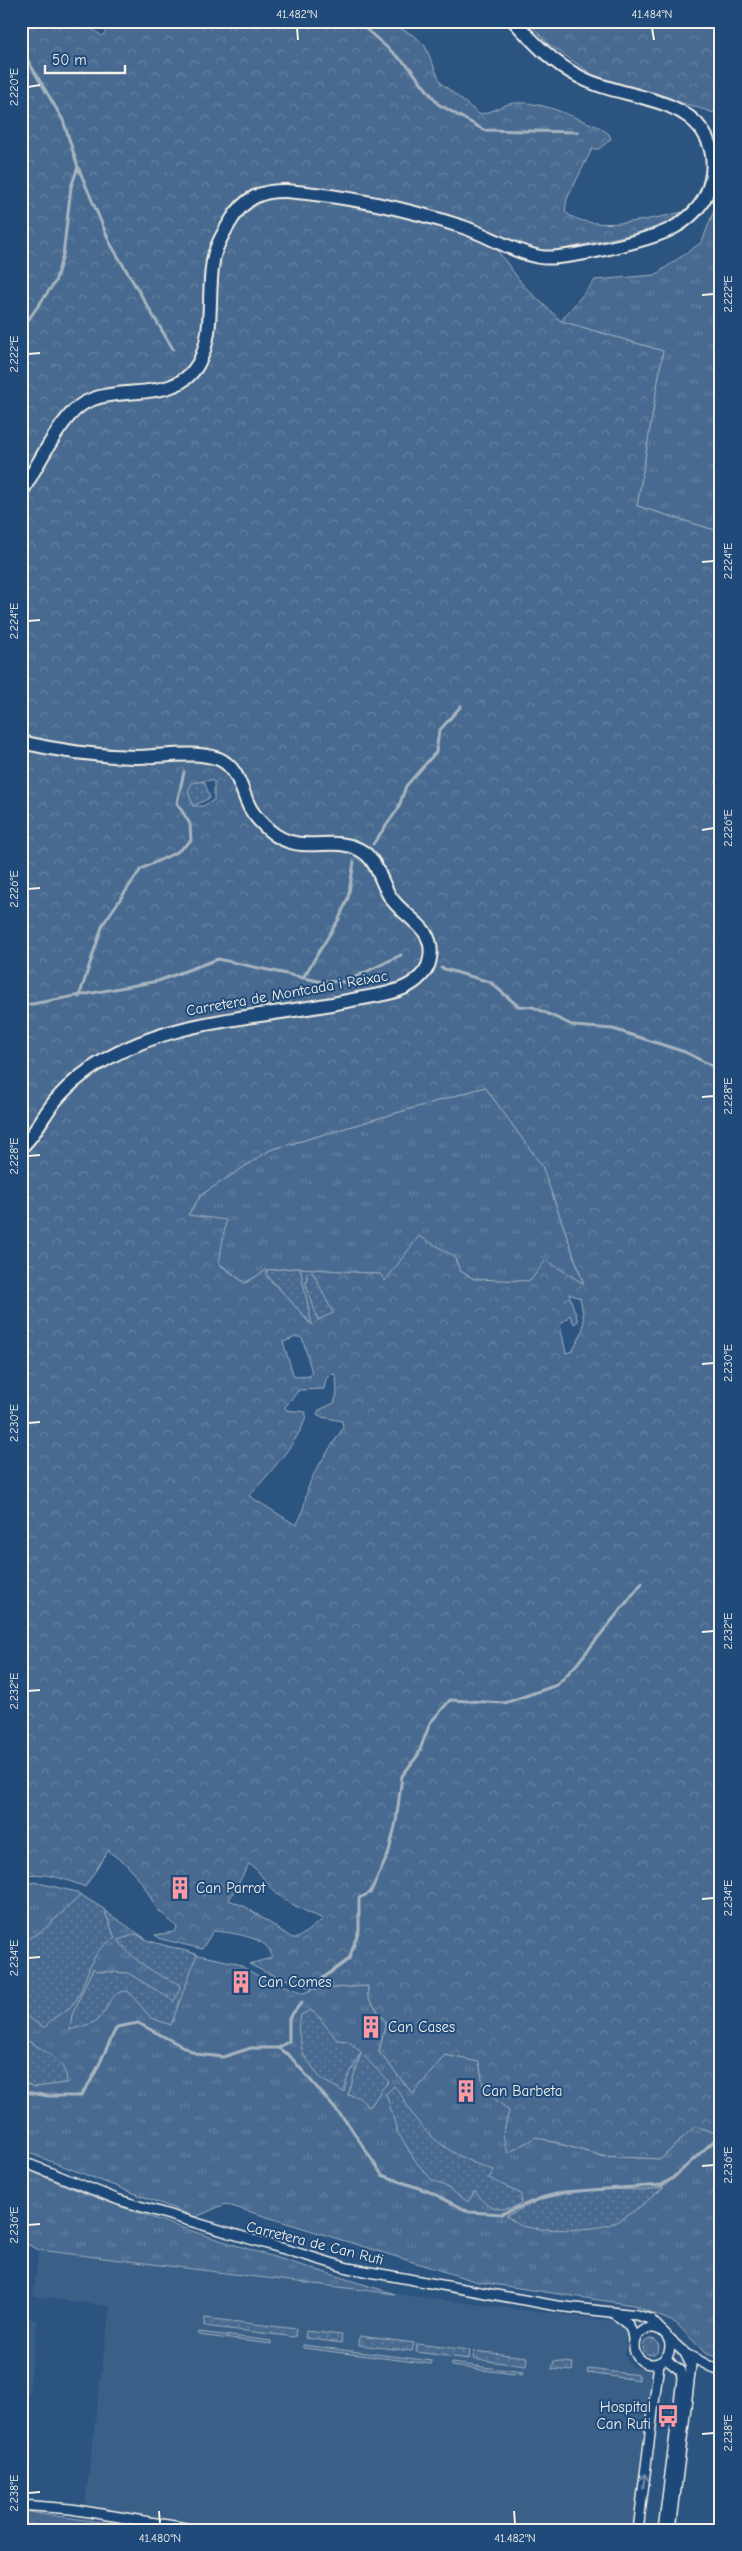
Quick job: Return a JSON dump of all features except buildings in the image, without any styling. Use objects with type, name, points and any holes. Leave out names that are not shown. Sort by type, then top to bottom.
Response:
[{"type":"street","points":[[21,493],[55,437],[80,406],[100,397],[170,387],[185,380],[193,372],[203,352],[207,335],[214,256],[224,232],[236,212],[245,202],[258,194],[273,191],[314,194],[421,214],[485,234],[523,252],[556,259],[649,237],[670,230],[694,212],[705,196],[711,182],[713,164],[709,143],[696,123],[679,110],[667,105],[628,95],[580,78],[532,41],[514,21]]},
{"type":"street","name":"Carretera de Montcada i Reixac","points":[[21,742],[50,749],[100,755],[200,756],[218,759],[228,764],[235,772],[254,816],[272,833],[301,845],[348,846],[363,851],[376,866],[392,900],[425,930],[430,941],[431,952],[430,962],[419,977],[395,990],[289,1011],[223,1019],[190,1026],[151,1038],[122,1051],[79,1077],[62,1092],[35,1133],[21,1148]]},
{"type":"street","name":"Carretera de Can Ruti","points":[[21,2161],[118,2200],[348,2268],[557,2306],[650,2319],[661,2330]]},
{"type":"street","points":[[612,2313],[628,2322],[633,2333],[633,2345],[636,2356],[640,2361],[652,2365],[662,2361],[676,2366],[706,2366]]},
{"type":"street","points":[[633,2345],[635,2338],[646,2329],[661,2330],[685,2353],[706,2366],[721,2372]]},
{"type":"street","points":[[638,2530],[662,2361],[670,2349],[668,2338]]},
{"type":"street","points":[[671,2530],[692,2365],[685,2353]]},
{"type":"street","points":[[663,2530],[682,2382],[681,2371],[676,2366]]},
{"type":"street","points":[[21,2505],[72,2509],[198,2530]]},
{"type":"shaded area","points":[[39,2250],[620,2322],[627,2329],[625,2355],[627,2361],[635,2368],[645,2367],[651,2371],[632,2530],[251,2530],[154,2520],[85,2504],[110,2306],[33,2296]]},
{"type":"shaded area","points":[[21,2317],[37,2320],[23,2439],[33,2441],[29,2473],[27,2478],[21,2482]]},
{"type":"green space","points":[[21,21],[28,21],[28,23],[31,21],[81,21],[102,36],[114,21],[386,21],[415,36],[425,46],[441,83],[479,114],[509,104],[532,104],[566,114],[599,127],[609,134],[611,139],[599,149],[592,149],[567,199],[565,212],[576,219],[605,224],[638,221],[682,212],[664,227],[555,251],[539,253],[495,247],[523,285],[561,321],[663,351],[637,506],[721,532],[721,2135],[695,2126],[661,2159],[602,2156],[536,2137],[508,2153],[503,2135],[509,2111],[484,2089],[479,2062],[445,2055],[413,2094],[379,2052],[386,2022],[368,1998],[368,1986],[313,1989],[265,1972],[249,1964],[271,1958],[270,1951],[258,1940],[238,1934],[213,1931],[202,1949],[161,1939],[155,1935],[174,1932],[177,1928],[176,1926],[157,1909],[143,1884],[127,1865],[108,1851],[85,1887],[45,1875],[21,1876]],"holes":[[[211,780],[214,782],[214,800],[203,806],[193,806],[204,781]],[[485,1087],[542,1166],[584,1284],[546,1260],[530,1281],[474,1279],[460,1271],[454,1256],[419,1236],[385,1281],[380,1274],[300,1268],[309,1323],[293,1302],[268,1278],[267,1270],[245,1283],[219,1264],[226,1220],[188,1215],[201,1195],[270,1150]],[[569,1294],[580,1298],[583,1326],[580,1337],[572,1351],[566,1353],[560,1325],[570,1315],[574,1324],[578,1321]],[[296,1337],[300,1337],[303,1340],[312,1373],[310,1376],[294,1377],[283,1342]],[[331,1374],[336,1375],[337,1394],[334,1403],[319,1410],[317,1414],[322,1417],[342,1421],[343,1428],[311,1481],[299,1521],[296,1525],[249,1496],[293,1443],[305,1420],[306,1412],[286,1410],[285,1407],[299,1390],[324,1389],[326,1379]],[[249,1864],[276,1893],[295,1906],[323,1919],[298,1938],[292,1938],[246,1907],[229,1900]]]},
{"type":"green space","points":[[528,21],[721,21],[721,115],[593,75],[547,43]]},
{"type":"green space","points":[[721,191],[721,532],[637,506],[663,351],[561,321],[595,280],[655,275],[702,242]]},
{"type":"green space","points":[[204,781],[210,798],[193,806],[188,791],[192,783]]},
{"type":"green space","points":[[485,1087],[542,1165],[584,1285],[474,1279],[460,1271],[454,1256],[385,1282],[380,1274],[300,1268],[267,1270],[245,1283],[219,1263],[188,1215],[201,1195],[270,1150]]},
{"type":"green space","points":[[300,1268],[312,1325],[266,1274],[267,1270]]},
{"type":"green space","points":[[307,1273],[313,1273],[333,1313],[318,1320],[306,1284]]},
{"type":"green space","points":[[34,1882],[77,1892],[149,1941],[179,1951],[236,1963],[260,1977],[304,1993],[313,1989],[368,1986],[368,1998],[386,2022],[379,2052],[413,2094],[445,2054],[479,2062],[484,2089],[509,2111],[503,2135],[536,2137],[602,2156],[661,2159],[695,2126],[721,2135],[721,2359],[705,2353],[676,2323],[633,2305],[478,2282],[225,2204],[196,2217],[21,2150],[21,1886]]},
{"type":"green space","points":[[81,1895],[104,1909],[115,1938],[105,1944],[98,1952],[71,2007],[51,2020],[45,2028],[21,2013],[21,1942],[41,1932]]},
{"type":"green space","points":[[136,1934],[149,1941],[197,1954],[171,2025],[151,2018],[128,1991],[116,1994],[101,2016],[94,2022],[70,2030],[72,2015],[93,1968],[96,1971],[128,1973],[174,2001],[180,1989],[179,1984],[138,1961],[118,1940]]},
{"type":"green space","points":[[311,2010],[337,2040],[348,2041],[361,2052],[347,2079],[344,2092],[321,2079],[303,2054],[298,2028],[301,2015]]},
{"type":"green space","points":[[21,2037],[43,2050],[58,2062],[66,2075],[66,2083],[34,2087],[21,2080]]},
{"type":"green space","points":[[361,2053],[389,2082],[381,2090],[371,2106],[368,2106],[358,2097],[348,2095]]},
{"type":"green space","points":[[394,2086],[417,2121],[433,2138],[452,2152],[494,2170],[489,2178],[521,2194],[521,2203],[508,2209],[495,2208],[484,2202],[475,2191],[468,2202],[445,2186],[432,2180],[417,2163],[398,2133],[386,2094]]},
{"type":"green space","points":[[21,2167],[113,2204],[160,2220],[395,2294],[39,2250],[29,2245],[21,2245]]},
{"type":"green space","points":[[664,2187],[628,2215],[606,2226],[581,2229],[538,2229],[519,2225],[506,2216],[542,2199],[565,2194],[597,2189],[645,2190]]},
{"type":"green space","points":[[205,2318],[296,2329],[295,2337],[204,2326]]},
{"type":"green space","points":[[306,2331],[342,2335],[341,2343],[305,2338]]},
{"type":"green space","points":[[199,2332],[271,2341],[271,2344],[198,2335]]},
{"type":"green space","points":[[360,2336],[414,2343],[412,2351],[359,2345]]},
{"type":"green space","points":[[651,2339],[657,2341],[659,2347],[657,2353],[651,2355],[645,2353],[643,2347],[645,2341]]},
{"type":"green space","points":[[417,2344],[470,2350],[469,2359],[416,2352]]},
{"type":"green space","points":[[303,2345],[432,2361],[431,2364],[303,2348]]},
{"type":"green space","points":[[474,2351],[527,2357],[526,2366],[473,2359]]},
{"type":"green space","points":[[554,2361],[573,2363],[572,2371],[552,2369]]},
{"type":"green space","points":[[451,2363],[523,2372],[522,2375],[451,2366]]},
{"type":"green space","points":[[588,2369],[639,2375],[639,2380],[587,2373]]},
{"type":"green space","points":[[21,2511],[157,2530],[21,2530]]},
{"type":"waterway","points":[[357,21],[409,67],[438,104],[484,130],[578,132]]},
{"type":"waterway","points":[[21,49],[63,120],[78,167],[71,187],[63,255],[55,282],[21,330]]},
{"type":"waterway","points":[[78,167],[110,243],[173,349]]},
{"type":"waterway","points":[[373,844],[398,809],[406,786],[436,752],[439,731],[461,706]]},
{"type":"waterway","points":[[79,997],[103,924],[141,869],[177,852],[191,841],[190,824],[177,803],[184,772]]},
{"type":"waterway","points":[[303,978],[339,919],[348,898],[354,862]]},
{"type":"waterway","points":[[21,1006],[158,981],[218,959],[318,981],[345,982],[401,955]]},
{"type":"waterway","points":[[441,968],[490,982],[518,1006],[533,1007],[574,1026],[613,1029],[685,1052],[712,1066],[721,1081]]},
{"type":"waterway","points":[[315,1984],[349,1959],[359,1930],[359,1898],[370,1893],[388,1855],[396,1822],[402,1776],[418,1755],[430,1723],[450,1700],[505,1703],[557,1685],[576,1665],[642,1583]]},
{"type":"waterway","points":[[278,2048],[289,2041],[289,2018],[302,2002]]},
{"type":"waterway","points":[[21,2091],[48,2096],[80,2096],[96,2071],[117,2027],[138,2023],[197,2054],[223,2057],[251,2048],[278,2048],[289,2055],[349,2125],[382,2175],[430,2192],[469,2212],[502,2214],[541,2198],[564,2192],[662,2185],[673,2178],[717,2138]]},
{"type":"place","name":"Can Parrot","points":[[180,1888]]},
{"type":"place","name":"Can Comes","points":[[241,1982]]},
{"type":"place","name":"Can Cases","points":[[371,2027]]},
{"type":"place","name":"Can Barbeta","points":[[466,2091]]},
{"type":"place","name":"Hospital Can Ruti","points":[[668,2416]]}]
